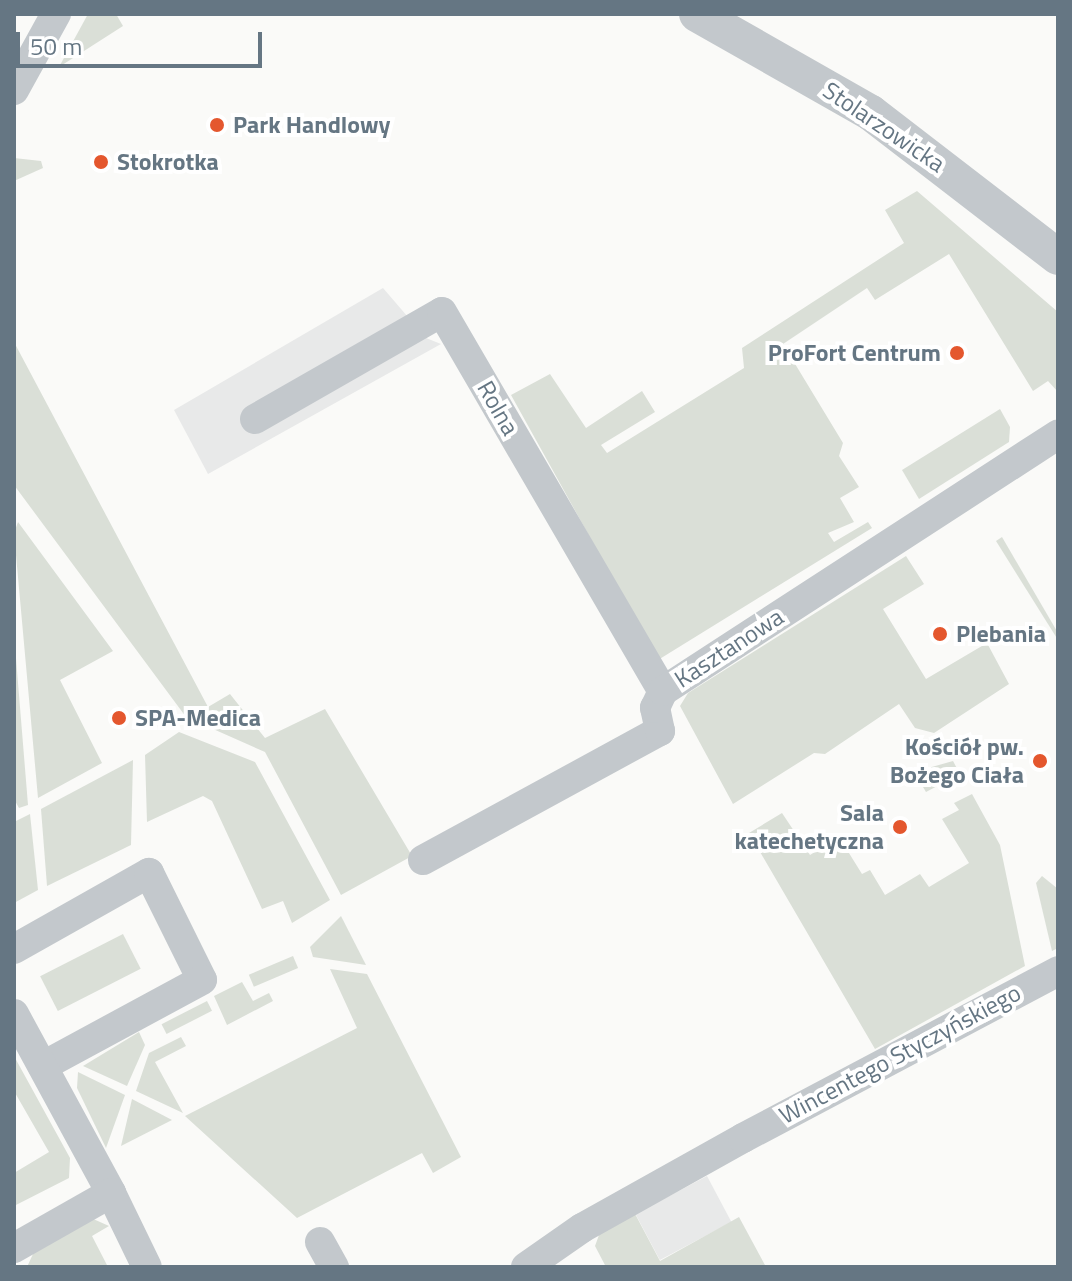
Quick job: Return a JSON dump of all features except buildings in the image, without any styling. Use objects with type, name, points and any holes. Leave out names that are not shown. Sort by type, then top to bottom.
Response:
[{"type":"street","points":[[14,90],[56,14]]},
{"type":"street","name":"Stolarzowicka","points":[[697,14],[871,113],[1057,252]]},
{"type":"street","name":"Rolna","points":[[255,419],[442,312],[663,691]]},
{"type":"street","name":"Kasztanowa","points":[[423,860],[660,731],[655,708],[663,691],[1058,434]]},
{"type":"street","points":[[14,949],[149,873],[202,980],[43,1066]]},
{"type":"street","name":"Wincentego Styczyńskiego","points":[[526,1267],[582,1228],[743,1138],[1058,971]]},
{"type":"street","points":[[14,1014],[111,1193],[147,1267]]},
{"type":"street","points":[[14,1248],[111,1193]]},
{"type":"shaded area","points":[[88,14],[116,14],[123,26],[59,67]]},
{"type":"shaded area","points":[[14,158],[41,161],[43,168],[14,181]]},
{"type":"shaded area","points":[[917,191],[1058,312],[1058,392],[1048,381],[1033,391],[949,254],[875,300],[867,288],[783,344],[843,443],[839,456],[859,487],[840,498],[854,522],[828,533],[834,542],[868,522],[872,528],[658,660],[511,395],[550,374],[586,428],[642,391],[655,412],[601,445],[607,453],[744,368],[742,348],[904,243],[885,210]]},
{"type":"shaded area","points":[[383,288],[426,338],[441,344],[208,474],[174,410]]},
{"type":"shaded area","points":[[14,342],[208,707],[230,694],[265,738],[325,709],[412,856],[341,895],[265,752],[186,717],[14,485]]},
{"type":"shaded area","points":[[1000,409],[1010,427],[1009,442],[919,499],[902,470]]},
{"type":"shaded area","points":[[18,522],[113,651],[60,680],[102,763],[38,798],[14,533]]},
{"type":"shaded area","points":[[1002,537],[1058,633],[1058,640],[996,541]]},
{"type":"shaded area","points":[[906,556],[924,584],[883,609],[926,679],[987,643],[1009,684],[934,733],[915,728],[899,704],[825,754],[814,753],[733,804],[680,706],[688,693]]},
{"type":"shaded area","points":[[14,634],[28,805],[19,808],[14,799]]},
{"type":"shaded area","points":[[179,732],[255,762],[330,900],[292,923],[283,901],[262,909],[212,801],[203,796],[147,822],[145,755]]},
{"type":"shaded area","points":[[133,760],[131,845],[47,886],[41,809]]},
{"type":"shaded area","points":[[953,761],[960,774],[926,792],[914,772]]},
{"type":"shaded area","points":[[972,794],[1000,845],[1025,966],[875,1049],[749,833],[782,813],[810,855],[839,837],[862,874],[870,870],[885,895],[920,874],[929,887],[969,863],[942,819],[959,810],[954,803]]},
{"type":"shaded area","points":[[30,814],[38,890],[14,903],[14,822]]},
{"type":"shaded area","points":[[1042,876],[1058,889],[1058,948],[1052,951],[1036,883]]},
{"type":"shaded area","points":[[341,916],[366,965],[313,957],[310,947]]},
{"type":"shaded area","points":[[123,934],[141,969],[58,1011],[40,976]]},
{"type":"shaded area","points":[[293,956],[298,968],[254,987],[249,975]]},
{"type":"shaded area","points":[[330,969],[367,974],[461,1157],[433,1173],[422,1153],[297,1218],[185,1116],[357,1028]]},
{"type":"shaded area","points":[[242,982],[253,1001],[269,993],[273,1001],[227,1025],[214,996]]},
{"type":"shaded area","points":[[207,1001],[212,1011],[167,1034],[162,1024]]},
{"type":"shaded area","points":[[139,1032],[145,1045],[127,1086],[83,1066]]},
{"type":"shaded area","points":[[181,1037],[186,1046],[155,1062],[183,1113],[136,1091],[149,1053]]},
{"type":"shaded area","points":[[14,1056],[70,1158],[69,1178],[14,1206],[14,1173],[49,1152],[14,1091]]},
{"type":"shaded area","points":[[78,1072],[125,1095],[106,1148],[77,1088]]},
{"type":"shaded area","points":[[132,1099],[172,1120],[121,1146]]},
{"type":"shaded area","points":[[707,1176],[731,1222],[660,1260],[635,1214]]},
{"type":"shaded area","points":[[633,1210],[660,1261],[739,1217],[766,1267],[606,1267],[595,1246],[599,1235]]},
{"type":"shaded area","points":[[91,1218],[109,1226],[92,1236],[108,1267],[27,1267],[38,1243]]},
{"type":"place","name":"Park Handlowy","points":[[217,125]]},
{"type":"place","name":"Stokrotka","points":[[101,162]]},
{"type":"place","name":"ProFort Centrum","points":[[957,353]]},
{"type":"place","name":"Plebania","points":[[940,634]]},
{"type":"place","name":"SPA-Medica","points":[[119,718]]},
{"type":"place","name":"Kościół pw. Bożego Ciała","points":[[1040,761]]},
{"type":"place","name":"Sala katechetyczna","points":[[900,827]]}]
